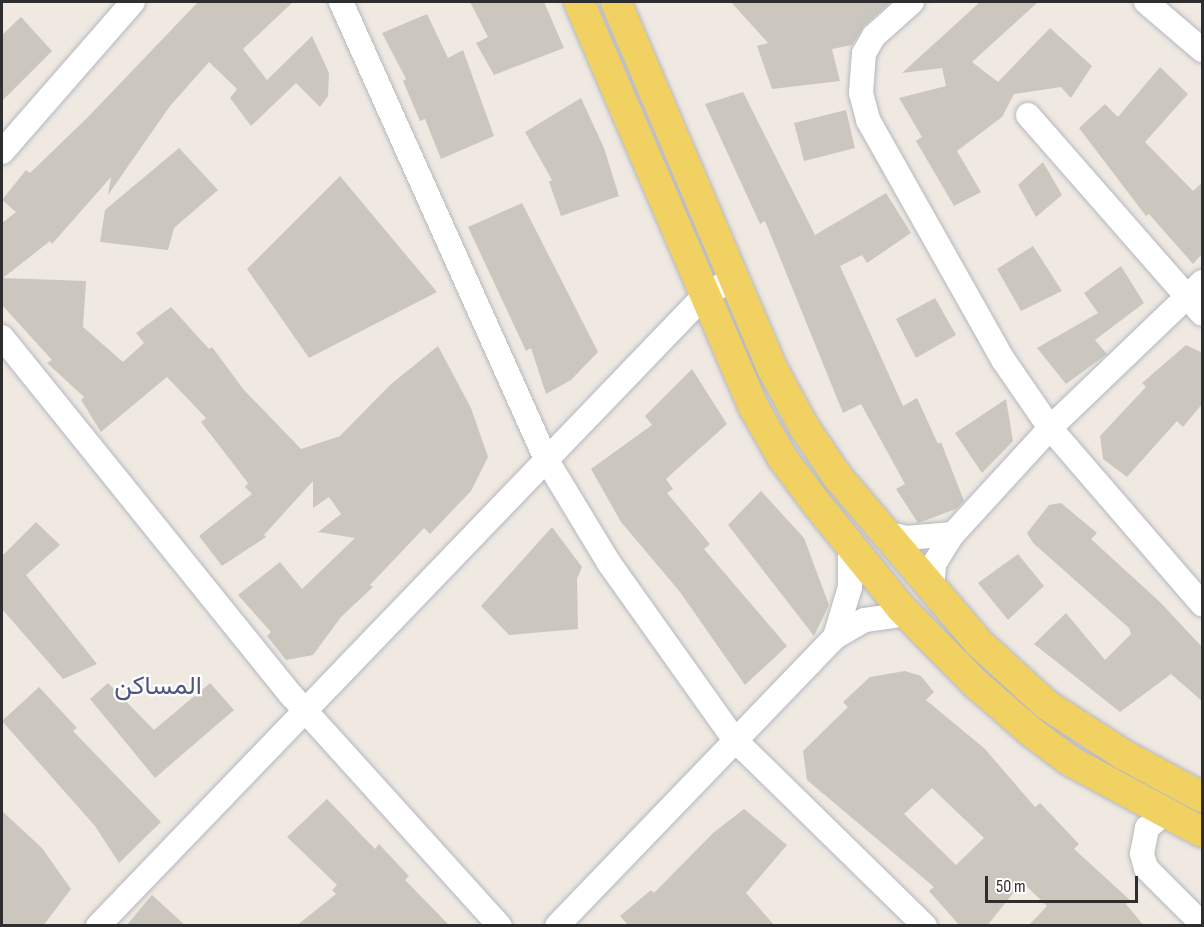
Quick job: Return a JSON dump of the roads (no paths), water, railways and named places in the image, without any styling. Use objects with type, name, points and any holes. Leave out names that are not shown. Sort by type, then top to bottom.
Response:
[{"type":"main road","points":[[579,2],[754,408],[777,448],[850,546],[907,614],[976,684],[1030,731],[1070,761],[1203,832]]},
{"type":"main road","points":[[616,2],[771,366],[804,428],[837,476],[979,643],[1047,705],[1124,754],[1203,797]]},
{"type":"street","points":[[341,2],[546,459],[609,563],[735,740],[925,926]]},
{"type":"street","points":[[912,2],[874,36],[864,53],[861,93],[868,120],[1004,361],[1050,428],[1203,604]]},
{"type":"street","points":[[1146,2],[1203,50]]},
{"type":"street","points":[[2,152],[127,3]]},
{"type":"street","points":[[932,588],[934,564],[953,534],[1050,428],[1197,298],[1028,115]]},
{"type":"street","points":[[98,926],[705,295],[734,278]]},
{"type":"street","points":[[2,337],[305,710],[500,926]]},
{"type":"street","points":[[885,533],[922,538],[953,534]]},
{"type":"street","points":[[835,637],[850,587],[850,546]]},
{"type":"street","points":[[557,926],[835,637],[865,620],[885,614],[907,614]]},
{"type":"street","points":[[1166,812],[1147,828],[1142,854],[1146,868],[1203,924]]},
{"type":"district","name":"المساكن","points":[[158,687]]}]
